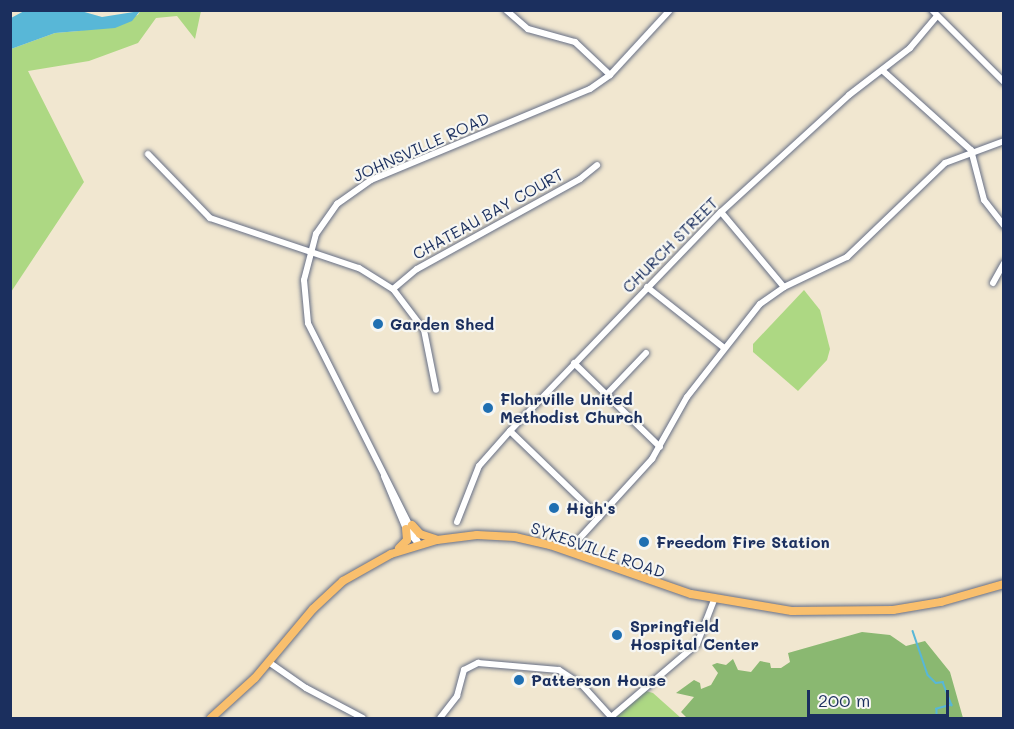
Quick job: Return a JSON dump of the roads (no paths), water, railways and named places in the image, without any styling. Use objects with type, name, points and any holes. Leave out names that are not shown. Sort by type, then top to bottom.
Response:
[{"type":"main road","points":[[394,552],[407,540],[409,526],[420,534],[437,540]]},
{"type":"main road","name":"SYKESVILLE ROAD","points":[[211,718],[270,663],[326,596],[356,572],[394,552],[437,540],[496,535],[568,551],[647,581],[714,600],[792,611],[856,613],[929,604],[1004,584]]},
{"type":"street","points":[[506,10],[528,30],[575,42],[610,75]]},
{"type":"street","name":"JOHNSVILLE ROAD","points":[[418,544],[308,323],[303,292],[309,251],[327,217],[359,187],[574,97],[610,75],[670,10]]},
{"type":"street","points":[[932,10],[1004,82]]},
{"type":"street","name":"CHURCH STREET","points":[[457,522],[478,466],[574,363],[721,212],[849,94],[910,48],[937,16]]},
{"type":"street","points":[[882,69],[971,150],[984,200],[1004,226]]},
{"type":"street","points":[[568,551],[660,447],[687,397],[723,347],[760,304],[784,287],[847,257],[931,174],[971,150],[1004,141]]},
{"type":"street","points":[[148,154],[210,218],[359,268],[393,289],[423,330],[436,390]]},
{"type":"street","name":"CHATEAU BAY COURT","points":[[393,289],[417,269],[580,179],[597,165]]},
{"type":"street","points":[[721,212],[784,287]]},
{"type":"street","points":[[993,283],[1004,263]]},
{"type":"street","points":[[647,287],[723,347]]},
{"type":"street","points":[[606,395],[646,353]]},
{"type":"street","points":[[574,363],[660,447]]},
{"type":"street","points":[[510,431],[599,516]]},
{"type":"street","points":[[440,718],[457,696],[464,670],[478,663],[559,670],[582,685],[611,718],[697,644],[714,600]]},
{"type":"street","points":[[270,663],[306,688],[363,718]]},
{"type":"water","points":[[26,10],[81,11],[102,17],[140,11],[132,21],[115,28],[55,33],[11,49],[11,18]]},
{"type":"waterway","points":[[913,631],[928,675],[936,683],[943,682],[952,705],[937,709],[937,718]]},
{"type":"place","name":"Garden Shed","points":[[378,324]]},
{"type":"place","name":"Flohrville United Methodist Church","points":[[488,408]]},
{"type":"place","name":"High's","points":[[554,508]]},
{"type":"place","name":"Freedom Fire Station","points":[[644,542]]},
{"type":"place","name":"Springfield Hospital Center","points":[[617,635]]},
{"type":"place","name":"Patterson House","points":[[519,680]]}]
